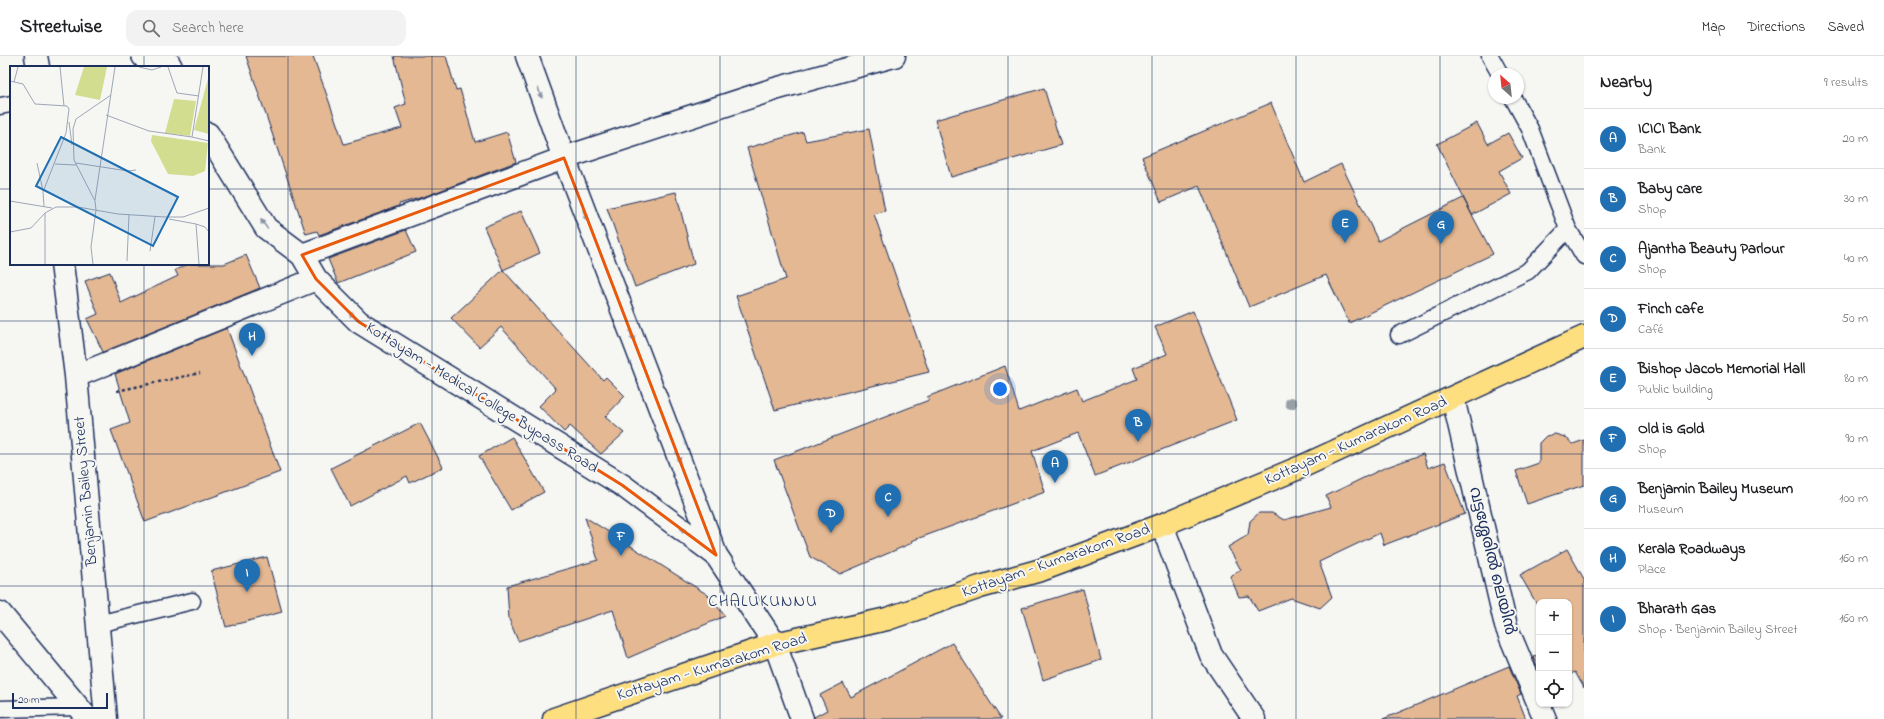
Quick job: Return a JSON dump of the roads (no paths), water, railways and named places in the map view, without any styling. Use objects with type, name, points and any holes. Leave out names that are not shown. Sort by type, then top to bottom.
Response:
[{"type":"main road","name":"Kottayam - Kumarakom Road","points":[[554,719],[775,644],[886,619],[980,587],[1041,570],[1162,525],[1301,467],[1453,398],[1574,348],[1584,337]]},
{"type":"street","points":[[36,56],[38,66]]},
{"type":"street","points":[[143,56],[152,66]]},
{"type":"street","points":[[165,56],[170,66]]},
{"type":"street","points":[[527,56],[564,158],[716,555]]},
{"type":"street","points":[[302,255],[564,158],[775,89],[894,56]]},
{"type":"street","name":"Kottayam - Medical College Bypass Road","points":[[209,136],[266,228],[302,255],[316,279],[359,322],[622,485],[716,555],[775,644],[802,719]]},
{"type":"street","name":"Benjamin Bailey Street","points":[[62,265],[76,376],[106,719]]},
{"type":"street","points":[[76,376],[316,279]]},
{"type":"street","name":"വട്ടശ്ശേരിൽ ലെയിൻ","points":[[1453,398],[1506,626],[1545,719]]},
{"type":"street","points":[[1162,525],[1211,655],[1254,719]]},
{"type":"street","points":[[0,613],[83,713]]},
{"type":"lane","points":[[1490,56],[1497,68]]},
{"type":"lane","points":[[0,106],[10,104]]},
{"type":"lane","points":[[1516,104],[1530,129],[1568,229],[1584,256]]},
{"type":"lane","points":[[1399,335],[1528,271],[1568,229]]},
{"type":"lane","points":[[98,624],[192,601]]},
{"type":"lane","points":[[0,709],[83,713]]},
{"type":"place","name":"Bishop Jacob Memorial Hall","points":[[1345,243]]},
{"type":"place","name":"Benjamin Bailey Museum","points":[[1441,244]]},
{"type":"place","name":"Kerala Roadways","points":[[252,356]]},
{"type":"place","name":"Baby care","points":[[1138,442]]},
{"type":"place","name":"ICICI Bank","points":[[1055,483]]},
{"type":"place","name":"Ajantha Beauty Parlour","points":[[888,517]]},
{"type":"place","name":"Finch cafe","points":[[831,533]]},
{"type":"place","name":"Old is Gold","points":[[621,556]]},
{"type":"place","name":"Bharath Gas","points":[[247,592]]},
{"type":"district","name":"CHALUKUNNU","points":[[763,601]]}]
